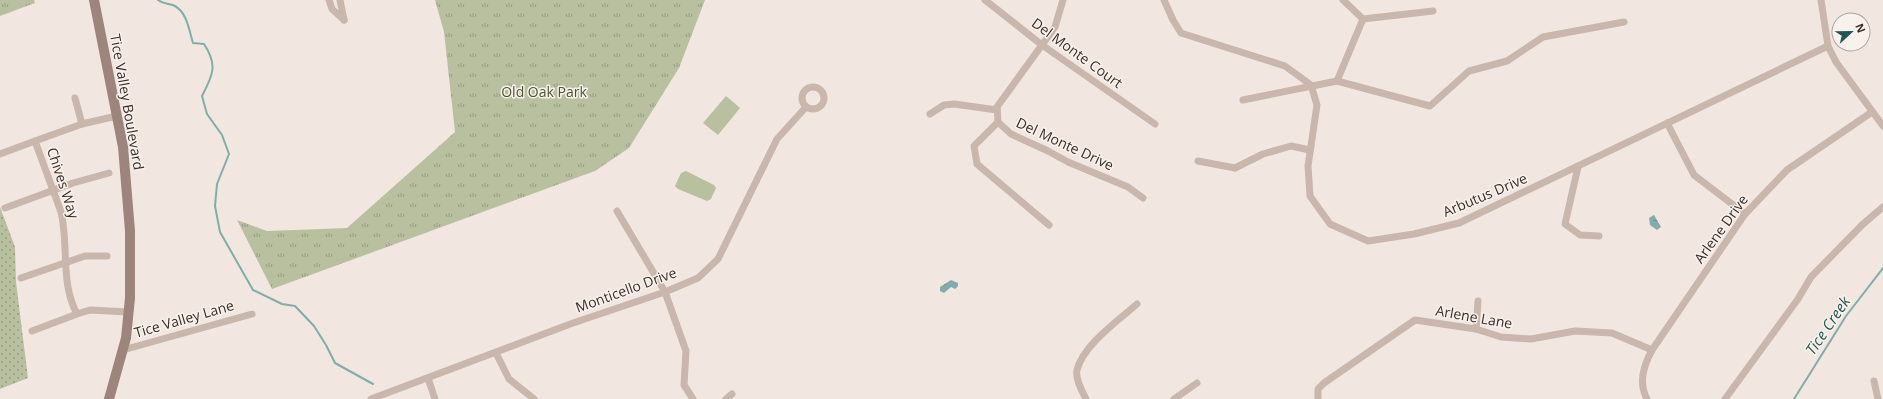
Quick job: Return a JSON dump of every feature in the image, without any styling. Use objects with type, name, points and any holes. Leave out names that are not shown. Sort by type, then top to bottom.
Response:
[{"type":"street","name":"Tice Valley Boulevard","points":[[94,0],[123,147],[130,232],[130,298],[123,350],[109,399]]},
{"type":"street","points":[[329,0],[332,9],[344,20],[340,0]]},
{"type":"street","name":"Del Monte Court","points":[[985,0],[1042,45],[1155,124]]},
{"type":"street","points":[[930,114],[944,105],[954,104],[997,110],[997,107],[1011,86],[1055,27],[1063,0]]},
{"type":"street","points":[[1164,0],[1181,33],[1285,66],[1311,85]]},
{"type":"street","points":[[1343,0],[1363,19],[1434,11]]},
{"type":"street","points":[[1821,0],[1828,46],[1836,62],[1883,126]]},
{"type":"street","points":[[1337,81],[1363,19]]},
{"type":"street","points":[[1243,100],[1311,85],[1337,81],[1430,106],[1469,71],[1507,61],[1543,37],[1624,22]]},
{"type":"street","name":"Arbutus Drive","points":[[1311,85],[1317,105],[1308,166],[1310,196],[1330,224],[1368,241],[1414,234],[1459,223],[1828,46]]},
{"type":"street","points":[[75,98],[82,124]]},
{"type":"street","name":"Monticello Drive","points":[[371,399],[573,323],[666,292],[698,278],[718,259],[777,139],[806,107]]},
{"type":"street","name":"Del Monte Drive","points":[[997,110],[998,122],[1011,134],[1068,162],[1128,187],[1143,198]]},
{"type":"street","name":"Arlene Drive","points":[[1647,399],[1643,392],[1643,367],[1652,350],[1745,214],[1787,170],[1872,112]]},
{"type":"street","name":"Chives Way","points":[[77,314],[72,305],[68,288],[64,223],[54,190],[34,141],[82,124],[117,116]]},
{"type":"street","points":[[998,122],[974,146],[977,164],[1049,224]]},
{"type":"street","points":[[1667,123],[1694,175],[1745,214]]},
{"type":"street","points":[[0,154],[34,141]]},
{"type":"street","points":[[1198,161],[1235,168],[1262,154],[1291,146],[1310,150]]},
{"type":"street","points":[[1578,167],[1565,224],[1580,235],[1599,236]]},
{"type":"street","points":[[5,208],[73,183],[109,173]]},
{"type":"street","points":[[1725,399],[1798,299],[1811,277],[1862,225],[1883,207]]},
{"type":"street","points":[[617,211],[666,292],[686,351],[684,385],[693,399]]},
{"type":"street","points":[[21,278],[85,256],[107,256]]},
{"type":"street","points":[[1476,328],[1478,301]]},
{"type":"street","points":[[1086,399],[1080,386],[1077,371],[1082,356],[1097,340],[1137,304]]},
{"type":"street","points":[[32,330],[90,310],[128,312]]},
{"type":"street","name":"Tice Valley Lane","points":[[123,350],[252,314]]},
{"type":"street","name":"Arlene Lane","points":[[1318,399],[1318,389],[1324,383],[1415,320],[1476,328],[1501,337],[1531,339],[1575,331],[1612,333],[1652,350]]},
{"type":"street","points":[[496,353],[509,379],[534,399]]},
{"type":"street","points":[[428,378],[435,399]]},
{"type":"street","points":[[1874,381],[1878,399]]},
{"type":"street","points":[[1174,399],[1197,384]]},
{"type":"street","points":[[726,399],[732,394]]},
{"type":"green space","points":[[0,0],[34,0],[35,3],[0,16]]},
{"type":"green space","name":"Old Oak Park","points":[[435,0],[705,0],[679,68],[629,148],[595,171],[272,289],[237,220],[267,231],[347,228],[455,132],[444,32]]},
{"type":"green space","points":[[726,96],[740,108],[718,135],[703,123]]},
{"type":"green space","points":[[686,171],[714,185],[716,188],[711,199],[707,201],[678,189],[675,186],[681,173]]},
{"type":"green space","points":[[0,207],[15,247],[16,282],[28,378],[0,389]]},
{"type":"water","points":[[1654,215],[1661,227],[1657,230],[1650,225],[1649,218]]},
{"type":"water","points":[[951,280],[958,283],[958,286],[955,289],[951,287],[944,293],[940,291],[940,287]]},
{"type":"waterway","name":"Tice Creek","points":[[158,0],[178,8],[187,21],[193,43],[204,44],[211,58],[211,76],[202,96],[207,114],[222,135],[229,154],[217,184],[215,206],[220,232],[253,290],[282,304],[295,306],[314,326],[335,363],[373,384]]},
{"type":"waterway","name":"Tice Creek","points":[[1794,399],[1846,316],[1883,268]]}]
